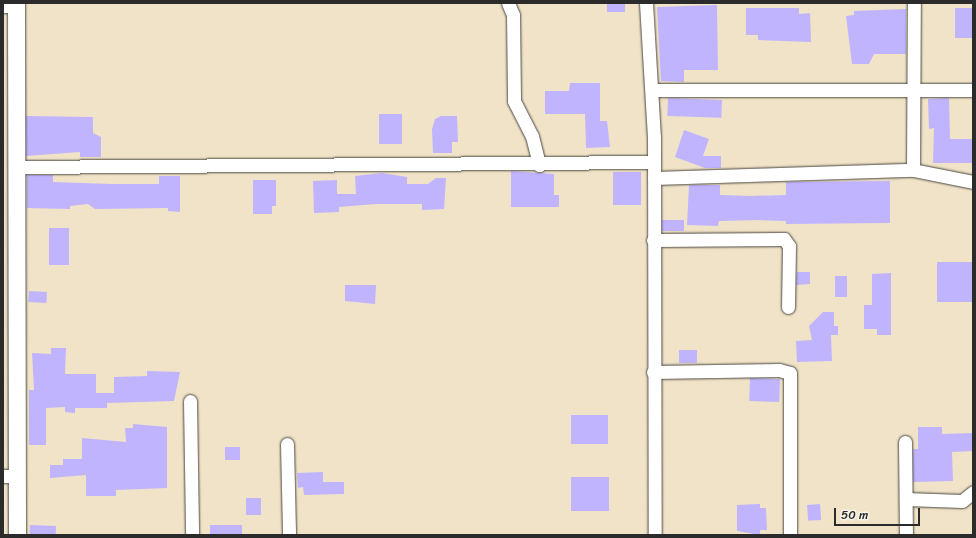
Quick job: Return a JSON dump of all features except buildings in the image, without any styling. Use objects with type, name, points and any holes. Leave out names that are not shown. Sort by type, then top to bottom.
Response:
[{"type":"main road","points":[[11,5],[16,167],[9,476],[17,535]]},
{"type":"street","points":[[508,3],[513,15],[514,101],[532,136],[540,165]]},
{"type":"street","points":[[646,3],[652,90],[654,162],[653,372],[655,535]]},
{"type":"street","points":[[913,170],[915,91],[914,3]]},
{"type":"street","points":[[652,90],[973,90]]},
{"type":"street","points":[[16,167],[540,165],[654,162]]},
{"type":"street","points":[[654,178],[913,170],[973,182]]},
{"type":"street","points":[[653,240],[784,239],[789,246],[788,307]]},
{"type":"street","points":[[653,372],[779,370],[790,373],[790,535]]},
{"type":"street","points":[[190,401],[192,535]]},
{"type":"street","points":[[905,442],[906,535]]},
{"type":"street","points":[[287,444],[289,535]]},
{"type":"street","points":[[906,498],[962,502],[973,492]]}]
